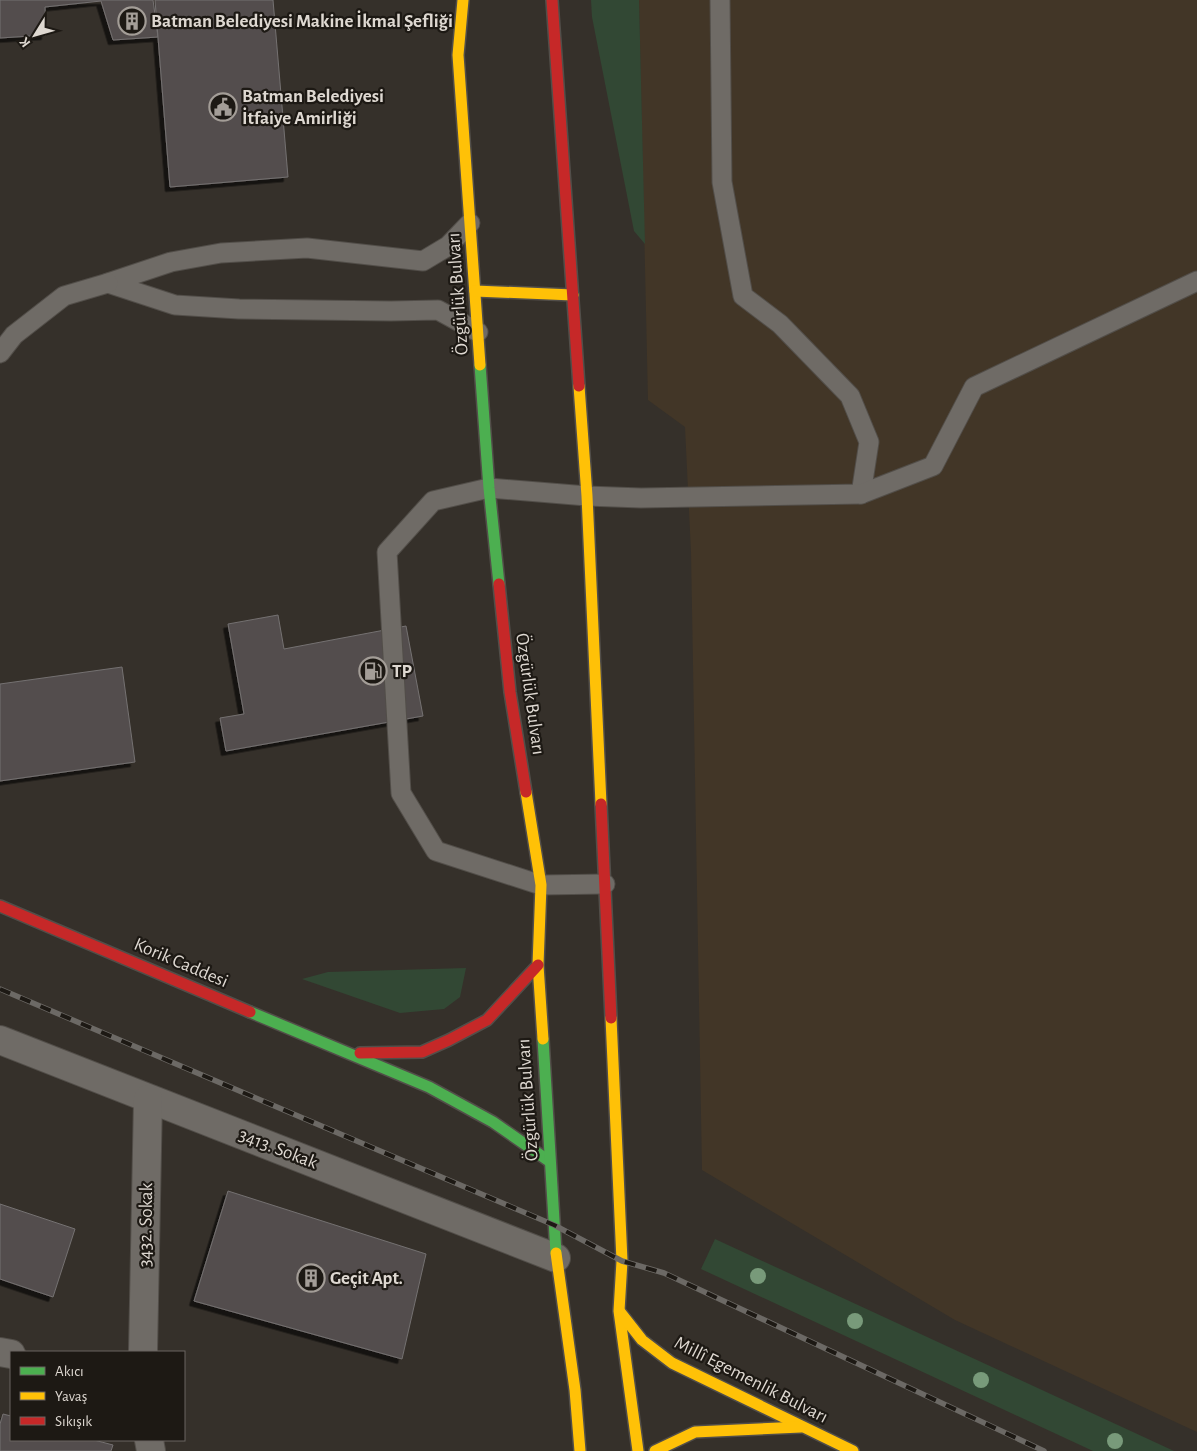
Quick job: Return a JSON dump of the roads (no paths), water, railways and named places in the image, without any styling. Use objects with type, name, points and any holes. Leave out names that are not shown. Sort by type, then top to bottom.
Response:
[{"type":"main road","name":"Özgürlük Bulvarı","points":[[463,0],[458,55],[489,488],[510,692],[541,884],[538,966],[556,1258],[575,1390],[580,1451]]},
{"type":"main road","points":[[552,0],[587,496],[622,1261],[619,1310],[638,1451]]},
{"type":"main road","points":[[475,291],[573,295]]},
{"type":"main road","name":"Korik Caddesi","points":[[0,906],[428,1087],[493,1122],[550,1161]]},
{"type":"main road","name":"Korik Caddesi","points":[[348,1053],[422,1052],[449,1040],[487,1020],[538,966]]},
{"type":"main road","name":"Millî Egemenlik Bulvarı","points":[[619,1310],[642,1340],[672,1363],[854,1451]]},
{"type":"main road","points":[[655,1451],[695,1432],[805,1427]]},
{"type":"street","name":"3413. Sokak","points":[[0,1040],[556,1258]]},
{"type":"street","name":"3432. Sokak","points":[[143,1351],[148,1099]]},
{"type":"lane","points":[[720,0],[722,182],[743,296],[780,324],[850,396],[870,442],[861,494]]},
{"type":"lane","points":[[0,353],[14,335],[64,296],[171,262],[220,253],[307,248],[423,260],[448,246],[470,223]]},
{"type":"lane","points":[[605,884],[541,884],[436,851],[401,793],[387,552],[433,501],[489,488],[587,496],[641,498],[861,494],[933,466],[974,387],[1197,281]]},
{"type":"lane","points":[[108,283],[175,305],[184,306],[239,310],[391,312],[438,310],[478,332]]},
{"type":"railway","points":[[0,989],[554,1225],[622,1261],[664,1273],[1044,1451]]},
{"type":"place","name":"Batman Belediyesi Makine İkmal Şefliği","points":[[132,21]]},
{"type":"place","name":"Batman Belediyesi İtfaiye Amirliği","points":[[223,107]]},
{"type":"place","name":"TP","points":[[373,671]]},
{"type":"place","name":"Geçit Apt.","points":[[311,1278]]}]
